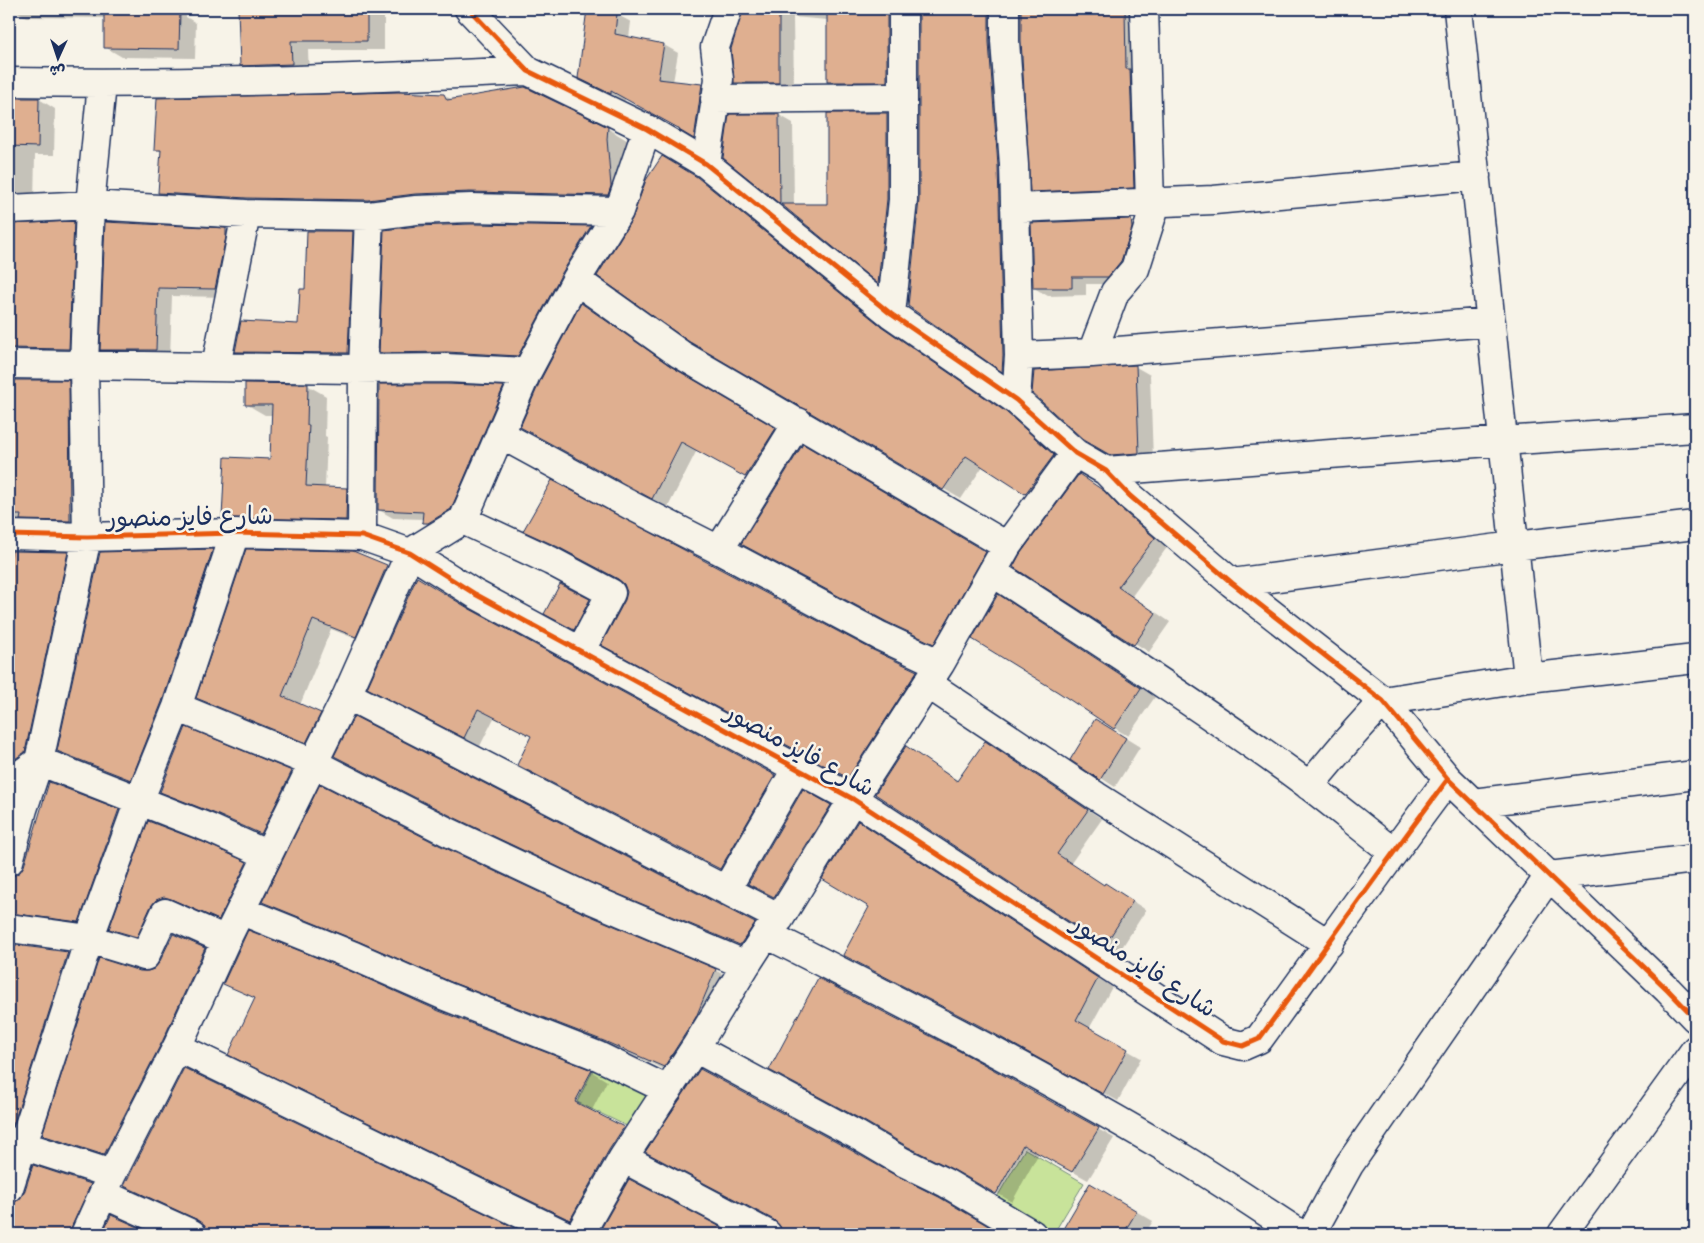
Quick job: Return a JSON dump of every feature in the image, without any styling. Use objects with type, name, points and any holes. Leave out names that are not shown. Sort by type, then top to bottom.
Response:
[{"type":"street","points":[[469,9],[528,71],[647,129],[706,164],[892,314],[1016,400],[1075,453],[1106,471],[1130,496],[1232,582],[1383,700],[1448,779],[1695,1018]]},
{"type":"street","points":[[706,164],[719,79],[715,47],[728,9]]},
{"type":"street","points":[[892,314],[903,200],[902,9]]},
{"type":"street","points":[[1006,9],[1005,41],[1014,165],[1019,356],[1016,400]]},
{"type":"street","points":[[1092,353],[1115,292],[1135,270],[1153,203],[1144,9]]},
{"type":"street","points":[[1458,9],[1528,678]]},
{"type":"street","points":[[9,82],[102,84],[344,80],[528,71]]},
{"type":"street","points":[[9,861],[39,760],[87,537],[84,365],[90,205],[102,84]]},
{"type":"street","points":[[715,99],[903,97]]},
{"type":"street","points":[[85,1234],[107,1184],[177,1047],[226,940],[347,696],[410,553],[462,520],[527,372],[576,280],[619,211],[647,129]]},
{"type":"street","points":[[1015,208],[1214,200],[1476,176]]},
{"type":"street","points":[[9,209],[90,205],[246,214],[369,216],[416,210],[471,208],[542,211],[600,209],[619,211]]},
{"type":"street","points":[[216,366],[246,214]]},
{"type":"street","points":[[362,536],[363,368],[369,216]]},
{"type":"street","points":[[576,280],[680,354],[1007,546]]},
{"type":"street","points":[[1019,356],[1092,353],[1491,322]]},
{"type":"street","points":[[9,364],[446,368],[527,372]]},
{"type":"street","points":[[719,550],[798,422]]},
{"type":"street","points":[[1106,471],[1695,428]]},
{"type":"street","points":[[500,434],[630,505],[880,636],[934,674],[1096,796],[1329,944]]},
{"type":"street","points":[[580,1234],[623,1158],[934,674],[1007,546],[1075,453]]},
{"type":"street","points":[[462,520],[551,561],[612,593],[581,650]]},
{"type":"street","points":[[1232,582],[1695,525]]},
{"type":"street","points":[[9,1188],[15,1142],[139,801],[177,707],[235,533]]},
{"type":"street","name":"شارع فايز منصور","points":[[9,535],[87,537],[235,533],[362,536],[410,553],[475,594],[853,799],[1223,1041],[1243,1046],[1259,1039],[1329,944],[1393,852],[1448,779]]},
{"type":"street","points":[[992,572],[1195,705],[1309,786],[1393,852]]},
{"type":"street","points":[[1309,786],[1383,700],[1528,678],[1695,659]]},
{"type":"street","points":[[347,696],[726,890],[773,926],[895,999],[1180,1157],[1300,1234]]},
{"type":"street","points":[[177,707],[313,763],[446,830],[586,897],[746,965]]},
{"type":"street","points":[[9,776],[17,777],[39,760]]},
{"type":"street","points":[[39,760],[209,828],[268,855]]},
{"type":"street","points":[[726,890],[797,768]]},
{"type":"street","points":[[1473,803],[1695,775]]},
{"type":"street","points":[[1311,1234],[1349,1165],[1549,876],[1695,859]]},
{"type":"street","points":[[242,911],[354,956],[445,996],[598,1056],[668,1090]]},
{"type":"street","points":[[9,928],[89,938],[145,956],[165,913],[226,940]]},
{"type":"street","points":[[1668,990],[1695,987]]},
{"type":"street","points":[[177,1047],[563,1234]]},
{"type":"street","points":[[695,1048],[901,1161],[946,1183],[1032,1234]]},
{"type":"street","points":[[1562,1234],[1695,1050]]},
{"type":"street","points":[[15,1142],[107,1184],[192,1234]]},
{"type":"street","points":[[623,1158],[767,1234]]},
{"type":"green space","points":[[596,1064],[653,1092],[635,1130],[577,1102]]},
{"type":"green space","points":[[1025,1149],[1084,1183],[1054,1233],[996,1199]]},
{"type":"building","points":[[104,9],[180,12],[179,49],[104,48]]},
{"type":"building","points":[[238,9],[367,9],[367,41],[291,41],[292,64],[240,66]]},
{"type":"building","points":[[587,9],[599,9],[617,13],[615,34],[664,44],[658,79],[702,84],[694,139],[680,129],[611,91],[611,94],[578,78]]},
{"type":"building","points":[[743,9],[779,9],[779,83],[734,83],[731,49]]},
{"type":"building","points":[[827,9],[887,9],[887,82],[827,82]]},
{"type":"building","points":[[919,9],[989,9],[989,42],[998,166],[1002,372],[908,306],[919,200]]},
{"type":"building","points":[[1021,9],[1125,9],[1126,69],[1130,69],[1134,188],[1030,192],[1021,40]]},
{"type":"building","points":[[525,87],[608,127],[607,139],[611,186],[608,195],[470,192],[415,194],[368,200],[247,198],[158,193],[161,150],[154,150],[157,98],[398,92],[444,94],[447,100]]},
{"type":"building","points":[[9,98],[39,98],[38,147],[9,146]]},
{"type":"building","points":[[827,113],[887,113],[887,199],[878,284],[781,204],[827,204]]},
{"type":"building","points":[[729,114],[779,114],[780,204],[723,158]]},
{"type":"building","points":[[662,156],[697,177],[881,326],[1006,412],[1054,455],[1025,494],[966,456],[943,490],[688,341],[597,276],[632,219],[646,180]]},
{"type":"building","points":[[1131,219],[1132,228],[1121,261],[1108,277],[1072,277],[1072,288],[1033,288],[1031,223]]},
{"type":"building","points":[[74,221],[69,349],[9,348],[9,224]]},
{"type":"building","points":[[105,222],[226,228],[226,237],[215,289],[158,288],[156,350],[100,350]]},
{"type":"building","points":[[471,224],[591,226],[562,273],[518,356],[447,352],[379,353],[384,230],[417,226]]},
{"type":"building","points":[[307,231],[353,231],[348,353],[235,352],[241,321],[298,324],[300,289],[305,289]]},
{"type":"building","points":[[581,303],[672,367],[776,428],[745,477],[681,442],[652,499],[520,427],[541,379]]},
{"type":"building","points":[[1136,365],[1139,453],[1110,455],[1084,440],[1032,393],[1034,371]]},
{"type":"building","points":[[9,380],[69,380],[70,521],[20,520],[21,515],[9,515]]},
{"type":"building","points":[[245,383],[308,384],[307,425],[309,425],[306,486],[347,488],[346,520],[222,518],[225,457],[270,459],[272,405],[245,405]]},
{"type":"building","points":[[379,384],[504,386],[451,509],[428,523],[422,523],[423,512],[378,510]]},
{"type":"building","points":[[803,444],[986,552],[934,644],[887,622],[741,544]]},
{"type":"building","points":[[1079,474],[1104,491],[1120,508],[1155,538],[1118,587],[1156,613],[1134,645],[1013,567],[1020,554]]},
{"type":"building","points":[[552,480],[873,650],[917,671],[848,778],[601,645],[625,600],[627,592],[624,584],[558,547],[523,531]]},
{"type":"building","points":[[213,549],[162,702],[131,780],[57,751],[100,552]]},
{"type":"building","points":[[246,549],[353,551],[387,565],[356,637],[313,620],[282,696],[321,713],[306,743],[196,698]]},
{"type":"building","points":[[12,551],[68,552],[25,752],[9,761],[9,563]]},
{"type":"building","points":[[417,577],[468,608],[775,775],[720,869],[517,765],[531,736],[478,709],[464,738],[367,688]]},
{"type":"building","points":[[560,584],[590,599],[574,630],[544,614]]},
{"type":"building","points":[[998,594],[1141,688],[1114,729],[972,639]]},
{"type":"building","points":[[354,716],[755,923],[740,945],[592,883],[453,817],[334,756]]},
{"type":"building","points":[[1095,719],[1126,738],[1100,780],[1070,760]]},
{"type":"building","points":[[186,727],[292,771],[261,834],[160,792]]},
{"type":"building","points":[[985,741],[1088,810],[1057,854],[1104,885],[1105,883],[1133,901],[1105,945],[875,794],[906,746],[957,781]]},
{"type":"building","points":[[49,782],[119,809],[79,922],[9,913],[9,876],[20,872],[24,866]]},
{"type":"building","points":[[320,784],[439,845],[579,911],[716,969],[696,1017],[664,1067],[604,1041],[451,982],[262,902]]},
{"type":"building","points":[[803,789],[831,805],[774,897],[748,884]]},
{"type":"building","points":[[148,821],[203,842],[247,862],[219,920],[164,897],[156,900],[151,906],[137,937],[109,929]]},
{"type":"building","points":[[858,821],[1098,978],[1076,1020],[1128,1049],[1103,1094],[982,1027],[843,955],[869,907],[822,879]]},
{"type":"building","points":[[248,930],[348,970],[439,1011],[592,1070],[575,1102],[624,1127],[570,1220],[228,1055],[255,998],[223,984]]},
{"type":"building","points":[[173,934],[205,948],[163,1040],[104,1155],[42,1135],[99,958],[140,971],[148,971],[154,969],[159,963]]},
{"type":"building","points":[[9,944],[68,952],[13,1126],[9,1126]]},
{"type":"building","points":[[818,978],[967,1055],[1099,1128],[1072,1172],[1023,1145],[996,1194],[769,1070]]},
{"type":"building","points":[[184,1068],[528,1234],[207,1234],[205,1225],[198,1220],[124,1186]]},
{"type":"building","points":[[700,1069],[939,1197],[1002,1234],[782,1234],[780,1226],[774,1220],[645,1152]]},
{"type":"building","points":[[33,1165],[91,1184],[70,1234],[9,1234],[9,1203],[19,1200],[24,1193]]},
{"type":"building","points":[[629,1179],[734,1234],[598,1234]]},
{"type":"building","points":[[1090,1183],[1137,1211],[1123,1234],[1060,1234]]},
{"type":"building","points":[[111,1215],[154,1234],[102,1234]]},
{"type":"cycle path","points":[[469,9],[528,71],[647,129],[706,164],[891,314],[1016,400],[1075,453],[1106,471],[1130,496],[1232,583],[1383,701],[1448,779],[1695,1018]]},
{"type":"cycle path","points":[[9,535],[87,537],[235,533],[362,536],[410,553],[475,594],[853,799],[1223,1041],[1243,1046],[1259,1039],[1448,779]]}]
